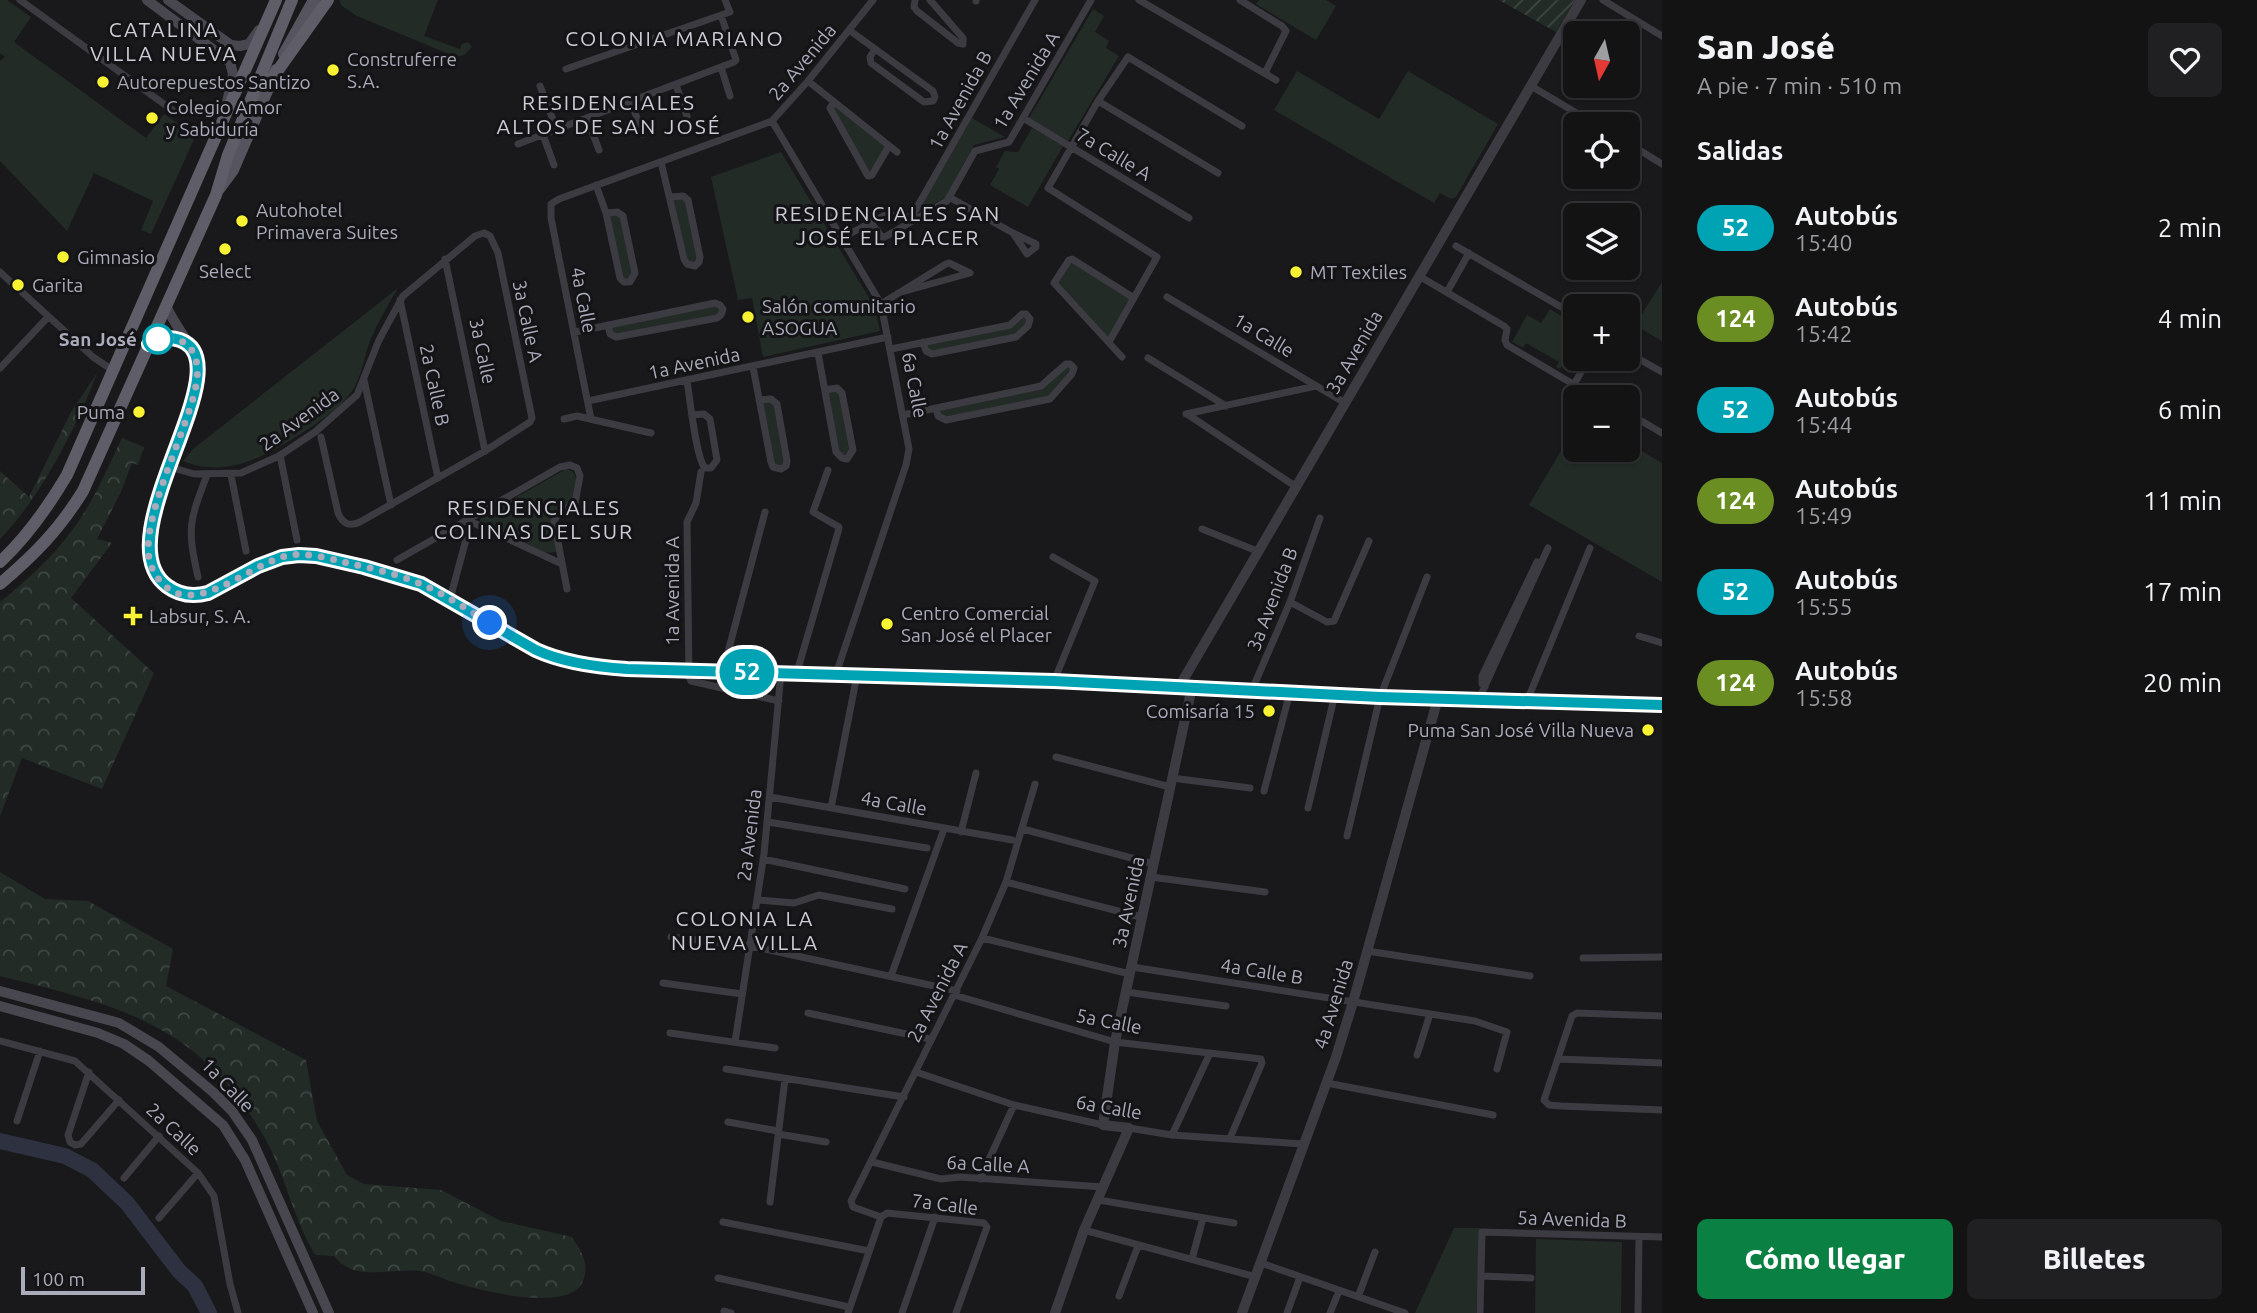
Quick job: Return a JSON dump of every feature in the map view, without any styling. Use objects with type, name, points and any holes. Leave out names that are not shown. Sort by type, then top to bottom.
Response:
[{"type":"highway","points":[[0,562],[47,510],[67,475],[276,0]]},
{"type":"highway","points":[[0,584],[49,540],[83,491],[219,189],[228,155],[292,0]]},
{"type":"highway","points":[[271,80],[328,0]]},
{"type":"main road","points":[[147,0],[230,61],[233,74],[223,120]]},
{"type":"main road","points":[[168,0],[222,40],[235,46],[244,46],[252,41],[269,17]]},
{"type":"main road","points":[[219,189],[233,170],[271,80],[314,0]]},
{"type":"main road","points":[[166,306],[196,357],[197,382],[152,521],[148,549],[154,573],[176,592],[193,595],[208,593],[268,562],[299,555],[331,559],[402,577],[450,599],[536,650],[556,658],[613,668],[1054,681],[1380,697],[1660,702]]},
{"type":"main road","points":[[149,344],[168,338],[187,344]]},
{"type":"main road","name":"1a Calle","points":[[0,991],[105,1019],[134,1030],[213,1091],[232,1111],[252,1140],[329,1313]]},
{"type":"main road","name":"1a Calle","points":[[0,1006],[99,1033],[124,1044],[149,1061],[223,1125],[245,1160],[312,1313]]},
{"type":"street","points":[[20,0],[175,112]]},
{"type":"street","points":[[566,69],[730,12],[725,0]]},
{"type":"street","name":"2a Avenida","points":[[551,205],[559,198],[772,121],[808,82],[873,0]]},
{"type":"street","points":[[915,0],[917,11],[958,43],[963,44],[963,38],[930,0]]},
{"type":"street","name":"1a Avenida B","points":[[916,217],[1035,0]]},
{"type":"street","name":"1a Avenida A","points":[[870,222],[884,238],[947,201],[975,151],[1009,142],[1091,0]]},
{"type":"street","points":[[1139,0],[1276,80]]},
{"type":"street","points":[[1240,0],[1285,29],[1265,73]]},
{"type":"street","name":"3a Avenida","points":[[1179,687],[1581,0]]},
{"type":"street","points":[[1603,0],[1662,36]]},
{"type":"street","points":[[519,144],[734,62],[736,60],[722,15]]},
{"type":"street","points":[[849,30],[933,91],[933,101],[924,102],[871,63],[870,57],[875,49]]},
{"type":"street","points":[[1109,342],[1156,255],[1049,190],[1098,101],[1128,57],[1242,126]]},
{"type":"street","points":[[721,67],[730,96]]},
{"type":"street","points":[[808,82],[897,152]]},
{"type":"street","points":[[676,85],[687,116]]},
{"type":"street","points":[[540,86],[557,130]]},
{"type":"street","points":[[1531,86],[1575,112]]},
{"type":"street","points":[[1098,101],[1218,173]]},
{"type":"street","points":[[631,102],[643,134]]},
{"type":"street","points":[[834,102],[830,108],[868,176],[872,175],[889,146]]},
{"type":"street","points":[[587,118],[599,150]]},
{"type":"street","name":"7a Calle A","points":[[1023,118],[1189,218]]},
{"type":"street","name":"6a Calle","points":[[772,121],[881,304],[909,449],[836,674]]},
{"type":"street","points":[[543,135],[554,165]]},
{"type":"street","points":[[1640,150],[1662,164]]},
{"type":"street","points":[[661,162],[684,259],[687,264],[695,265],[700,257],[688,200],[682,195],[671,197]]},
{"type":"street","points":[[596,185],[606,213],[620,278],[629,282],[635,273],[623,216],[617,212],[606,213]]},
{"type":"street","points":[[949,197],[1013,233]]},
{"type":"street","name":"4a Calle","points":[[551,205],[551,218],[591,419]]},
{"type":"street","name":"1a Avenida A","points":[[842,238],[885,215],[916,217]]},
{"type":"street","name":"2a Avenida","points":[[170,467],[194,474],[231,475],[250,470],[280,455],[357,395],[379,340],[400,300],[409,289],[475,236],[487,234]]},
{"type":"street","name":"3a Calle A","points":[[485,451],[530,422],[532,418],[498,253],[487,234]]},
{"type":"street","points":[[1455,246],[1563,307]]},
{"type":"street","points":[[1447,292],[1469,253]]},
{"type":"street","name":"3a Calle","points":[[446,259],[485,451]]},
{"type":"street","points":[[1122,357],[1056,286],[1055,281],[1069,260],[1072,260],[1134,298]]},
{"type":"street","points":[[881,304],[898,293],[949,263],[970,273],[898,293]]},
{"type":"street","points":[[0,272],[93,357],[114,372]]},
{"type":"street","points":[[1419,275],[1506,327],[1507,345],[1574,384],[1581,371]]},
{"type":"street","name":"1a Calle","points":[[1167,298],[1345,403]]},
{"type":"street","name":"2a Calle B","points":[[400,300],[438,478]]},
{"type":"street","points":[[575,332],[608,325],[716,303],[722,308],[722,314],[716,318],[616,337],[610,334],[608,325]]},
{"type":"street","points":[[891,349],[923,342],[1010,325],[1022,314],[1026,314],[1030,319],[1028,326],[1016,337],[932,354],[926,351],[923,342]]},
{"type":"street","points":[[0,368],[48,317]]},
{"type":"street","name":"1a Avenida","points":[[587,401],[687,382],[888,337]]},
{"type":"street","points":[[818,353],[837,455],[847,459],[853,450],[842,393],[837,388],[825,390]]},
{"type":"street","points":[[1148,358],[1227,406]]},
{"type":"street","points":[[1640,360],[1662,372]]},
{"type":"street","points":[[904,415],[936,408],[1041,386],[1066,364],[1074,368],[1073,373],[1050,399],[946,420],[939,417],[936,408]]},
{"type":"street","points":[[753,367],[759,400],[771,465],[781,469],[786,466],[787,461],[776,404],[771,399],[759,400]]},
{"type":"street","points":[[364,380],[391,505]]},
{"type":"street","points":[[687,382],[692,415],[701,464],[705,468],[711,468],[716,465],[717,460],[710,419],[704,414],[692,415]]},
{"type":"street","points":[[1295,486],[1186,414],[1315,386]]},
{"type":"street","points":[[350,402],[362,400],[371,410]]},
{"type":"street","points":[[564,419],[577,416],[650,433]]},
{"type":"street","points":[[1640,420],[1662,433]]},
{"type":"street","points":[[321,437],[338,513],[345,524],[356,524],[485,451]]},
{"type":"street","points":[[280,455],[298,540]]},
{"type":"street","points":[[397,560],[560,467],[574,466],[580,474],[575,502],[554,520],[567,589]]},
{"type":"street","points":[[797,673],[839,527],[813,512],[828,470]]},
{"type":"street","name":"1a Avenida A","points":[[688,670],[687,522],[696,503],[701,472]]},
{"type":"street","points":[[198,577],[190,540],[190,525],[206,475]]},
{"type":"street","points":[[231,475],[246,551]]},
{"type":"street","points":[[723,671],[765,512]]},
{"type":"street","name":"3a Avenida B","points":[[1252,690],[1290,601],[1320,518]]},
{"type":"street","points":[[450,599],[469,521]]},
{"type":"street","points":[[469,521],[562,564]]},
{"type":"street","points":[[1202,529],[1257,551]]},
{"type":"street","points":[[1290,601],[1327,622],[1334,621],[1369,541]]},
{"type":"street","points":[[1479,699],[1546,547]]},
{"type":"street","points":[[1527,701],[1590,548]]},
{"type":"street","points":[[543,555],[556,553],[559,549]]},
{"type":"street","points":[[1053,557],[1096,581],[1054,681]]},
{"type":"street","points":[[1347,836],[1380,697],[1427,578]]},
{"type":"street","points":[[1639,636],[1662,643]]},
{"type":"street","points":[[688,670],[691,681],[779,701]]},
{"type":"street","name":"2a Avenida","points":[[735,1042],[768,822],[781,673]]},
{"type":"street","points":[[831,808],[857,675]]},
{"type":"street","name":"3a Avenida","points":[[1103,1125],[1115,1042],[1192,687]]},
{"type":"street","points":[[1264,791],[1290,692]]},
{"type":"street","points":[[1308,808],[1335,694]]},
{"type":"street","name":"4a Avenida","points":[[1242,1313],[1327,1083],[1353,1002],[1438,698]]},
{"type":"street","points":[[1056,757],[1171,782],[1250,788]]},
{"type":"street","points":[[961,832],[976,773]]},
{"type":"street","name":"2a Avenida A","points":[[853,1207],[851,1201],[982,938],[1006,882],[1035,784]]},
{"type":"street","name":"4a Calle","points":[[770,797],[1012,840]]},
{"type":"street","points":[[768,822],[927,848]]},
{"type":"street","points":[[891,976],[944,829]]},
{"type":"street","points":[[1023,829],[1154,863]]},
{"type":"street","points":[[763,859],[905,889]]},
{"type":"street","points":[[1151,877],[1265,892]]},
{"type":"street","points":[[1006,882],[1141,917]]},
{"type":"street","points":[[758,901],[794,903],[819,895],[892,908]]},
{"type":"street","name":"5a Calle","points":[[671,937],[751,946],[891,976],[1115,1042],[1261,1059],[1262,1063],[1230,1138]]},
{"type":"street","name":"4a Calle B","points":[[982,938],[1131,971],[1475,1021],[1507,1034],[1497,1069]]},
{"type":"street","points":[[1367,951],[1530,976]]},
{"type":"street","points":[[1583,958],[1662,957]]},
{"type":"street","points":[[663,982],[743,994]]},
{"type":"street","points":[[1126,992],[1226,1006]]},
{"type":"street","points":[[808,1013],[930,1039]]},
{"type":"street","points":[[1662,1016],[1577,1013],[1572,1016],[1545,1096],[1545,1103],[1549,1105],[1662,1110]]},
{"type":"street","points":[[1417,1055],[1430,1014]]},
{"type":"street","points":[[670,1033],[775,1048]]},
{"type":"street","name":"2a Calle","points":[[0,1041],[75,1061],[198,1173],[214,1196],[230,1284],[239,1313]]},
{"type":"street","points":[[17,1121],[40,1051]]},
{"type":"street","points":[[1172,1135],[1210,1053]]},
{"type":"street","points":[[1558,1059],[1662,1063]]},
{"type":"street","points":[[726,1069],[904,1097]]},
{"type":"street","points":[[89,1072],[68,1135],[72,1143],[80,1143],[119,1100]]},
{"type":"street","name":"6a Calle","points":[[916,1072],[1014,1105],[1103,1125],[1172,1135],[1303,1144]]},
{"type":"street","points":[[770,1202],[785,1079]]},
{"type":"street","points":[[1327,1083],[1493,1115]]},
{"type":"street","points":[[980,1179],[1014,1105]]},
{"type":"street","points":[[728,1122],[826,1142]]},
{"type":"street","points":[[1055,1313],[1084,1230],[1129,1128]]},
{"type":"street","points":[[124,1178],[159,1136]]},
{"type":"street","name":"6a Calle A","points":[[872,1162],[940,1179],[1103,1187]]},
{"type":"street","points":[[159,1218],[198,1173]]},
{"type":"street","points":[[1099,1200],[1234,1223]]},
{"type":"street","name":"7a Calle","points":[[853,1207],[881,1217],[887,1213],[980,1221],[987,1227],[956,1313]]},
{"type":"street","points":[[718,1279],[848,1310],[881,1217]]},
{"type":"street","points":[[902,1313],[935,1217]]},
{"type":"street","points":[[1192,1259],[1203,1218]]},
{"type":"street","points":[[723,1222],[869,1251]]},
{"type":"street","points":[[1084,1230],[1256,1277]]},
{"type":"street","name":"5a Avenida B","points":[[1481,1276],[1484,1231],[1662,1237]]},
{"type":"street","points":[[1638,1313],[1639,1237]]},
{"type":"street","points":[[1119,1296],[1138,1246]]},
{"type":"street","points":[[1358,1297],[1375,1252]]},
{"type":"street","points":[[1261,1264],[1405,1313]]},
{"type":"street","points":[[1480,1313],[1481,1276],[1531,1278]]},
{"type":"street","points":[[1287,1313],[1300,1277]]},
{"type":"street","points":[[1330,1313],[1339,1291]]},
{"type":"green space","points":[[0,0],[7,0],[31,17],[14,42],[146,138],[164,114],[196,135],[151,234],[141,230],[153,201],[94,173],[67,231],[0,161],[0,61],[5,57],[0,53]]},
{"type":"green space","points":[[339,0],[438,0],[424,36],[460,49],[462,44],[468,42],[472,47],[464,55],[456,57],[357,16],[342,6]]},
{"type":"green space","points":[[1259,0],[1326,0],[1336,6],[1316,40],[1256,4]]},
{"type":"green space","points":[[1499,0],[1575,0],[1556,32]]},
{"type":"green space","points":[[1093,9],[1104,16],[1095,32],[1109,41],[1106,48],[1119,56],[1068,141],[1029,118]]},
{"type":"green space","points":[[1297,71],[1379,119],[1408,71],[1498,124],[1456,197],[1451,199],[1440,193],[1434,203],[1274,110]]},
{"type":"green space","points":[[834,102],[889,146],[870,177],[830,108]]},
{"type":"green space","points":[[972,118],[1005,137],[974,145],[945,198],[918,212]]},
{"type":"green space","points":[[1032,128],[1063,146],[1028,207],[990,185],[1005,151],[1018,152]]},
{"type":"green space","points":[[781,152],[874,306],[880,331],[763,357],[752,298],[738,300],[711,177]]},
{"type":"green space","points":[[671,197],[687,198],[700,260],[689,265]]},
{"type":"green space","points":[[606,213],[622,214],[635,273],[624,282]]},
{"type":"green space","points":[[1069,260],[1134,298],[1109,342],[1055,280]]},
{"type":"green space","points":[[1662,282],[1662,341],[1640,328],[1640,317]]},
{"type":"green space","points":[[398,288],[370,341],[355,385],[348,397],[332,412],[280,447],[249,461],[216,467],[183,461],[193,449]]},
{"type":"green space","points":[[719,304],[721,315],[616,337],[608,325]]},
{"type":"green space","points":[[1550,309],[1563,317],[1563,364],[1560,369],[1556,367],[1559,362],[1526,343],[1523,348],[1512,342],[1527,315],[1541,323]]},
{"type":"green space","points":[[1020,315],[1030,319],[1016,337],[932,354],[923,342],[1010,325]]},
{"type":"green space","points":[[1066,364],[1074,368],[1050,399],[946,420],[936,408],[1041,386]]},
{"type":"green space","points":[[97,373],[56,461],[29,503],[0,539],[0,471],[29,497],[71,412]]},
{"type":"green space","points":[[839,389],[852,455],[839,457],[825,390]]},
{"type":"green space","points":[[759,400],[773,400],[787,461],[776,469]]},
{"type":"green space","points":[[122,438],[144,447],[138,465],[132,463],[121,492],[97,539],[112,543],[71,598],[154,673],[102,789],[22,758],[0,816],[0,602],[39,568],[73,529],[94,496]]},
{"type":"green space","points":[[1563,447],[1563,462],[1640,462],[1640,450],[1662,463],[1662,582],[1529,505]]},
{"type":"green space","points":[[566,469],[574,474],[576,483],[569,503],[550,517],[556,552],[542,553],[480,521],[481,517]]},
{"type":"green space","points":[[0,872],[45,899],[88,901],[173,949],[166,986],[306,1060],[317,1121],[347,1175],[364,1184],[441,1190],[501,1221],[572,1237],[585,1263],[583,1281],[575,1291],[562,1296],[525,1297],[468,1287],[413,1270],[353,1270],[334,1256],[315,1255],[301,1228],[267,1142],[242,1102],[215,1070],[186,1046],[154,1026],[120,1011],[83,998],[0,976]]},
{"type":"green space","points":[[1454,1228],[1480,1228],[1476,1313],[1415,1313]]},
{"type":"green space","points":[[1536,1239],[1622,1242],[1621,1313],[1535,1313]]},
{"type":"waterway","points":[[0,1141],[65,1156],[92,1170],[127,1203],[179,1271],[195,1286],[209,1313]]},
{"type":"bus line","name":"52","points":[[149,344],[163,338],[183,341],[195,353],[197,362],[194,393],[152,521],[148,543],[150,564],[154,573],[167,586],[183,594],[208,593],[268,562],[287,556],[303,555],[348,563],[418,583],[536,650],[556,658],[593,666],[1054,681],[1380,697],[1662,705]]},
{"type":"place","name":"Construferre S.A.","points":[[333,70]]},
{"type":"place","name":"Autorepuestos Santizo","points":[[103,82]]},
{"type":"place","name":"Colegio Amor y Sabiduría","points":[[152,118]]},
{"type":"place","name":"Autohotel Primavera Suites","points":[[242,221]]},
{"type":"place","name":"Select","points":[[225,249]]},
{"type":"place","name":"Gimnasio","points":[[63,257]]},
{"type":"place","name":"MT Textiles","points":[[1296,272]]},
{"type":"place","name":"Garita","points":[[18,285]]},
{"type":"place","name":"Salón comunitario ASOGUA","points":[[748,317]]},
{"type":"place","name":"San José","points":[[158,339]]},
{"type":"place","name":"Puma","points":[[139,412]]},
{"type":"place","name":"Labsur, S. A.","points":[[133,616]]},
{"type":"place","name":"Centro Comercial San José el Placer","points":[[887,624]]},
{"type":"place","name":"Comisaría 15","points":[[1269,711]]},
{"type":"place","name":"Puma San José Villa Nueva","points":[[1648,730]]},
{"type":"district","name":"COLONIA MARIANO","points":[[675,38]]},
{"type":"district","name":"CATALINA VILLA NUEVA","points":[[164,41]]},
{"type":"district","name":"RESIDENCIALES ALTOS DE SAN JOSÉ","points":[[609,114]]},
{"type":"district","name":"RESIDENCIALES SAN JOSÉ EL PLACER","points":[[888,225]]},
{"type":"district","name":"RESIDENCIALES COLINAS DEL SUR","points":[[534,519]]},
{"type":"district","name":"COLONIA LA NUEVA VILLA","points":[[745,930]]},
{"type":"route","points":[[158,339],[173,338],[183,341],[195,353],[197,362],[194,393],[149,537],[150,564],[154,573],[170,589],[179,593],[201,595],[218,589],[268,562],[290,555],[309,555],[418,583],[490,623]]}]
